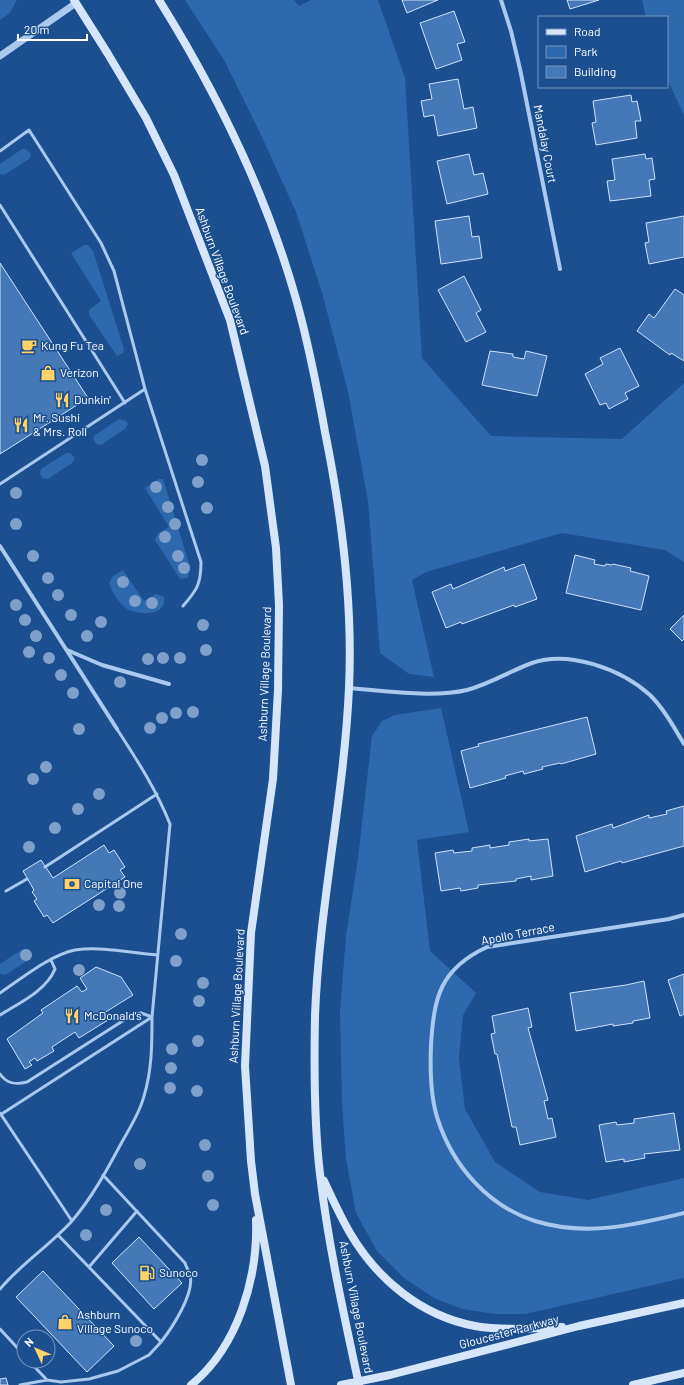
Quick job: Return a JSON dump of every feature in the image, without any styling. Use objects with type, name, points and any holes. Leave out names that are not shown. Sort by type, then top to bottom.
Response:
[{"type":"main road","name":"Ashburn Village Boulevard","points":[[159,0],[192,54],[251,173],[272,226],[296,299],[313,370],[336,486],[346,574],[349,620],[349,688],[335,831],[320,937],[315,1016],[315,1079],[320,1172],[336,1271],[359,1383]]},
{"type":"main road","name":"Ashburn Village Boulevard","points":[[76,1],[146,118],[185,201],[230,320],[265,466],[276,548],[279,605],[278,690],[273,779],[251,933],[245,1066],[250,1154],[255,1194],[291,1385]]},
{"type":"main road","points":[[320,1172],[349,1232],[359,1247],[374,1267],[392,1285],[416,1303],[451,1320],[475,1326],[521,1329],[579,1326]]},
{"type":"main road","points":[[191,1385],[211,1367],[234,1327],[244,1303],[252,1278],[257,1244],[255,1194]]},
{"type":"main road","name":"Gloucester Parkway","points":[[341,1385],[359,1383],[579,1326],[684,1303]]},
{"type":"main road","points":[[633,1385],[684,1374]]},
{"type":"street","name":"Mandalay Court","points":[[501,0],[512,31],[560,269]]},
{"type":"street","points":[[0,56],[76,1]]},
{"type":"street","points":[[0,546],[117,729]]},
{"type":"street","points":[[66,649],[102,665],[169,684]]},
{"type":"street","points":[[349,688],[445,693],[484,685],[533,663],[553,660],[576,661],[604,667],[629,678],[650,695],[665,713],[684,744]]},
{"type":"street","name":"Apollo Terrace","points":[[684,915],[668,920],[487,947],[470,955],[449,975],[437,1000],[433,1014],[430,1064],[437,1119],[448,1148],[465,1173],[481,1189],[511,1211],[535,1221],[560,1227],[588,1230],[619,1227],[684,1213]]},
{"type":"lane","points":[[0,151],[29,130],[101,243],[114,271],[145,389],[201,562],[201,580],[195,593],[183,606]]},
{"type":"lane","points":[[0,205],[125,404]]},
{"type":"lane","points":[[0,484],[125,404],[145,389]]},
{"type":"lane","points":[[0,1289],[23,1264],[58,1235],[72,1221],[103,1175],[138,1113],[144,1096],[152,1059],[152,1018],[170,824],[157,794],[117,729]]},
{"type":"lane","points":[[45,867],[157,794]]},
{"type":"lane","points":[[6,891],[27,878]]},
{"type":"lane","points":[[0,993],[51,960],[73,951],[94,948],[157,956]]},
{"type":"lane","points":[[0,1015],[41,988],[52,976],[55,969],[51,960]]},
{"type":"lane","points":[[0,1074],[10,1082],[17,1085],[27,1082],[132,1015],[141,1013],[152,1018]]},
{"type":"lane","points":[[72,1221],[0,1114],[152,1018]]},
{"type":"lane","points":[[20,1385],[47,1380],[60,1382],[89,1379],[118,1371],[149,1355],[172,1329],[182,1311],[190,1276],[185,1263],[103,1175]]},
{"type":"lane","points":[[89,1267],[137,1211]]},
{"type":"lane","points":[[58,1235],[161,1342]]},
{"type":"lane","points":[[0,1329],[16,1346]]},
{"type":"lane","points":[[37,1369],[47,1380]]},
{"type":"green space","points":[[0,0],[17,0],[10,13],[0,20]]},
{"type":"green space","points":[[185,0],[294,0],[299,6],[311,0],[378,0],[405,78],[422,358],[491,436],[622,439],[684,383],[684,562],[665,550],[562,533],[426,572],[412,580],[434,677],[409,674],[380,653],[368,501],[348,392],[323,296],[296,212],[261,135],[224,60]]},
{"type":"green space","points":[[642,0],[684,0],[684,115],[668,81],[668,16],[646,16]]},
{"type":"green space","points":[[22,149],[26,149],[31,154],[29,159],[4,175],[0,174],[0,164]]},
{"type":"green space","points":[[84,245],[88,245],[93,251],[124,349],[123,353],[117,356],[89,315],[89,310],[101,301],[71,253]]},
{"type":"green space","points":[[119,419],[126,421],[128,424],[125,429],[101,445],[96,444],[93,438],[95,435]]},
{"type":"green space","points":[[66,453],[70,453],[75,458],[72,463],[48,479],[42,478],[40,474],[41,469]]},
{"type":"green space","points":[[159,479],[163,479],[190,567],[188,578],[180,579],[155,540],[158,533],[169,527],[145,488]]},
{"type":"green space","points":[[123,570],[144,601],[156,594],[164,597],[164,604],[161,608],[151,613],[145,613],[132,611],[124,607],[109,583],[113,576]]},
{"type":"green space","points":[[441,708],[469,832],[417,840],[430,951],[476,993],[463,1015],[459,1058],[465,1109],[495,1162],[540,1192],[588,1200],[684,1178],[684,1278],[525,1314],[495,1314],[462,1309],[434,1298],[404,1278],[377,1251],[356,1213],[346,1159],[342,1103],[340,1011],[346,936],[358,858],[372,736],[382,721],[395,715]]},
{"type":"green space","points":[[23,949],[27,949],[32,954],[30,959],[5,975],[0,974],[0,964]]},
{"type":"building","points":[[402,0],[438,0],[407,13]]},
{"type":"building","points":[[567,0],[599,0],[570,9]]},
{"type":"building","points":[[454,11],[465,42],[457,44],[462,60],[436,69],[420,23]]},
{"type":"building","points":[[458,79],[464,109],[473,107],[477,128],[438,136],[434,115],[424,117],[421,101],[432,99],[429,84]]},
{"type":"building","points":[[631,95],[632,102],[637,101],[641,121],[635,121],[637,138],[596,145],[592,123],[596,122],[593,101]]},
{"type":"building","points":[[469,154],[474,175],[483,173],[488,194],[447,204],[437,161]]},
{"type":"building","points":[[645,154],[646,159],[652,158],[655,179],[649,180],[651,196],[610,201],[607,181],[615,180],[612,159]]},
{"type":"building","points":[[469,216],[472,237],[479,236],[482,258],[441,264],[435,221]]},
{"type":"building","points":[[684,216],[684,257],[649,264],[645,243],[649,242],[646,223]]},
{"type":"building","points":[[0,263],[88,398],[0,454]]},
{"type":"building","points":[[464,276],[481,310],[476,313],[486,332],[466,342],[438,290]]},
{"type":"building","points":[[675,289],[684,295],[684,361],[671,353],[670,355],[637,331],[649,314],[654,318]]},
{"type":"building","points":[[620,348],[639,386],[625,393],[628,399],[609,409],[606,403],[600,405],[585,374],[603,364],[600,358]]},
{"type":"building","points":[[490,351],[513,354],[513,357],[524,359],[526,351],[547,356],[537,396],[482,385]]},
{"type":"building","points":[[575,555],[595,560],[594,564],[605,566],[606,564],[613,564],[631,568],[630,571],[649,576],[641,610],[566,593]]},
{"type":"building","points":[[524,564],[537,599],[515,607],[514,605],[462,624],[461,622],[446,628],[432,592],[451,584],[453,589],[504,567],[505,571]]},
{"type":"building","points":[[684,615],[684,639],[682,641],[670,629]]},
{"type":"building","points":[[587,717],[596,754],[561,764],[542,767],[543,769],[524,774],[523,771],[505,776],[506,778],[470,788],[461,751],[479,746],[478,744]]},
{"type":"building","points":[[684,806],[684,846],[622,863],[621,861],[585,872],[576,836],[612,824],[613,828],[649,815],[649,818],[667,814],[666,811]]},
{"type":"building","points":[[529,839],[529,841],[548,839],[553,876],[531,880],[531,876],[516,879],[516,881],[478,885],[478,888],[461,891],[460,888],[441,891],[435,853],[453,850],[454,853],[472,851],[472,848],[490,845],[490,848],[509,845],[509,842]]},
{"type":"building","name":"Capital One","points":[[104,845],[109,853],[114,850],[125,867],[120,870],[125,877],[53,923],[47,915],[44,917],[34,901],[37,899],[32,892],[34,890],[23,871],[41,860],[53,878]]},
{"type":"building","name":"McDonald's","points":[[96,967],[121,977],[133,995],[104,1013],[108,1020],[79,1038],[75,1032],[52,1047],[54,1051],[37,1061],[35,1058],[29,1062],[32,1065],[25,1069],[7,1039],[43,1013],[41,1010],[77,986],[82,992],[87,989],[80,978]]},
{"type":"building","points":[[684,974],[684,1014],[680,1016],[668,980]]},
{"type":"building","points":[[644,981],[650,1018],[633,1021],[633,1023],[613,1026],[613,1024],[576,1031],[570,993]]},
{"type":"building","points":[[528,1008],[532,1027],[528,1028],[548,1100],[544,1101],[548,1119],[552,1118],[556,1137],[520,1145],[516,1127],[512,1127],[497,1054],[495,1054],[491,1034],[495,1033],[492,1016]]},
{"type":"building","points":[[674,1113],[680,1150],[644,1154],[645,1158],[624,1162],[624,1159],[606,1162],[599,1125],[616,1122],[617,1125],[634,1123],[634,1119]]},
{"type":"building","name":"Sunoco","points":[[139,1237],[182,1283],[154,1309],[112,1263]]},
{"type":"building","name":"Ashburn Village Sunoco","points":[[43,1271],[114,1346],[87,1372],[56,1339],[56,1329],[46,1329],[16,1297]]},
{"type":"building","points":[[6,1378],[8,1385],[0,1385],[0,1379]]},
{"type":"place","name":"Kung Fu Tea","points":[[29,346]]},
{"type":"place","name":"Verizon","points":[[48,373]]},
{"type":"place","name":"Dunkin'","points":[[62,400]]},
{"type":"place","name":"Mr. Sushi & Mrs. Roll","points":[[21,425]]},
{"type":"place","name":"Capital One","points":[[72,884]]},
{"type":"place","name":"McDonald's","points":[[72,1016]]},
{"type":"place","name":"Sunoco","points":[[147,1273]]},
{"type":"place","name":"Ashburn Village Sunoco","points":[[65,1322]]}]
